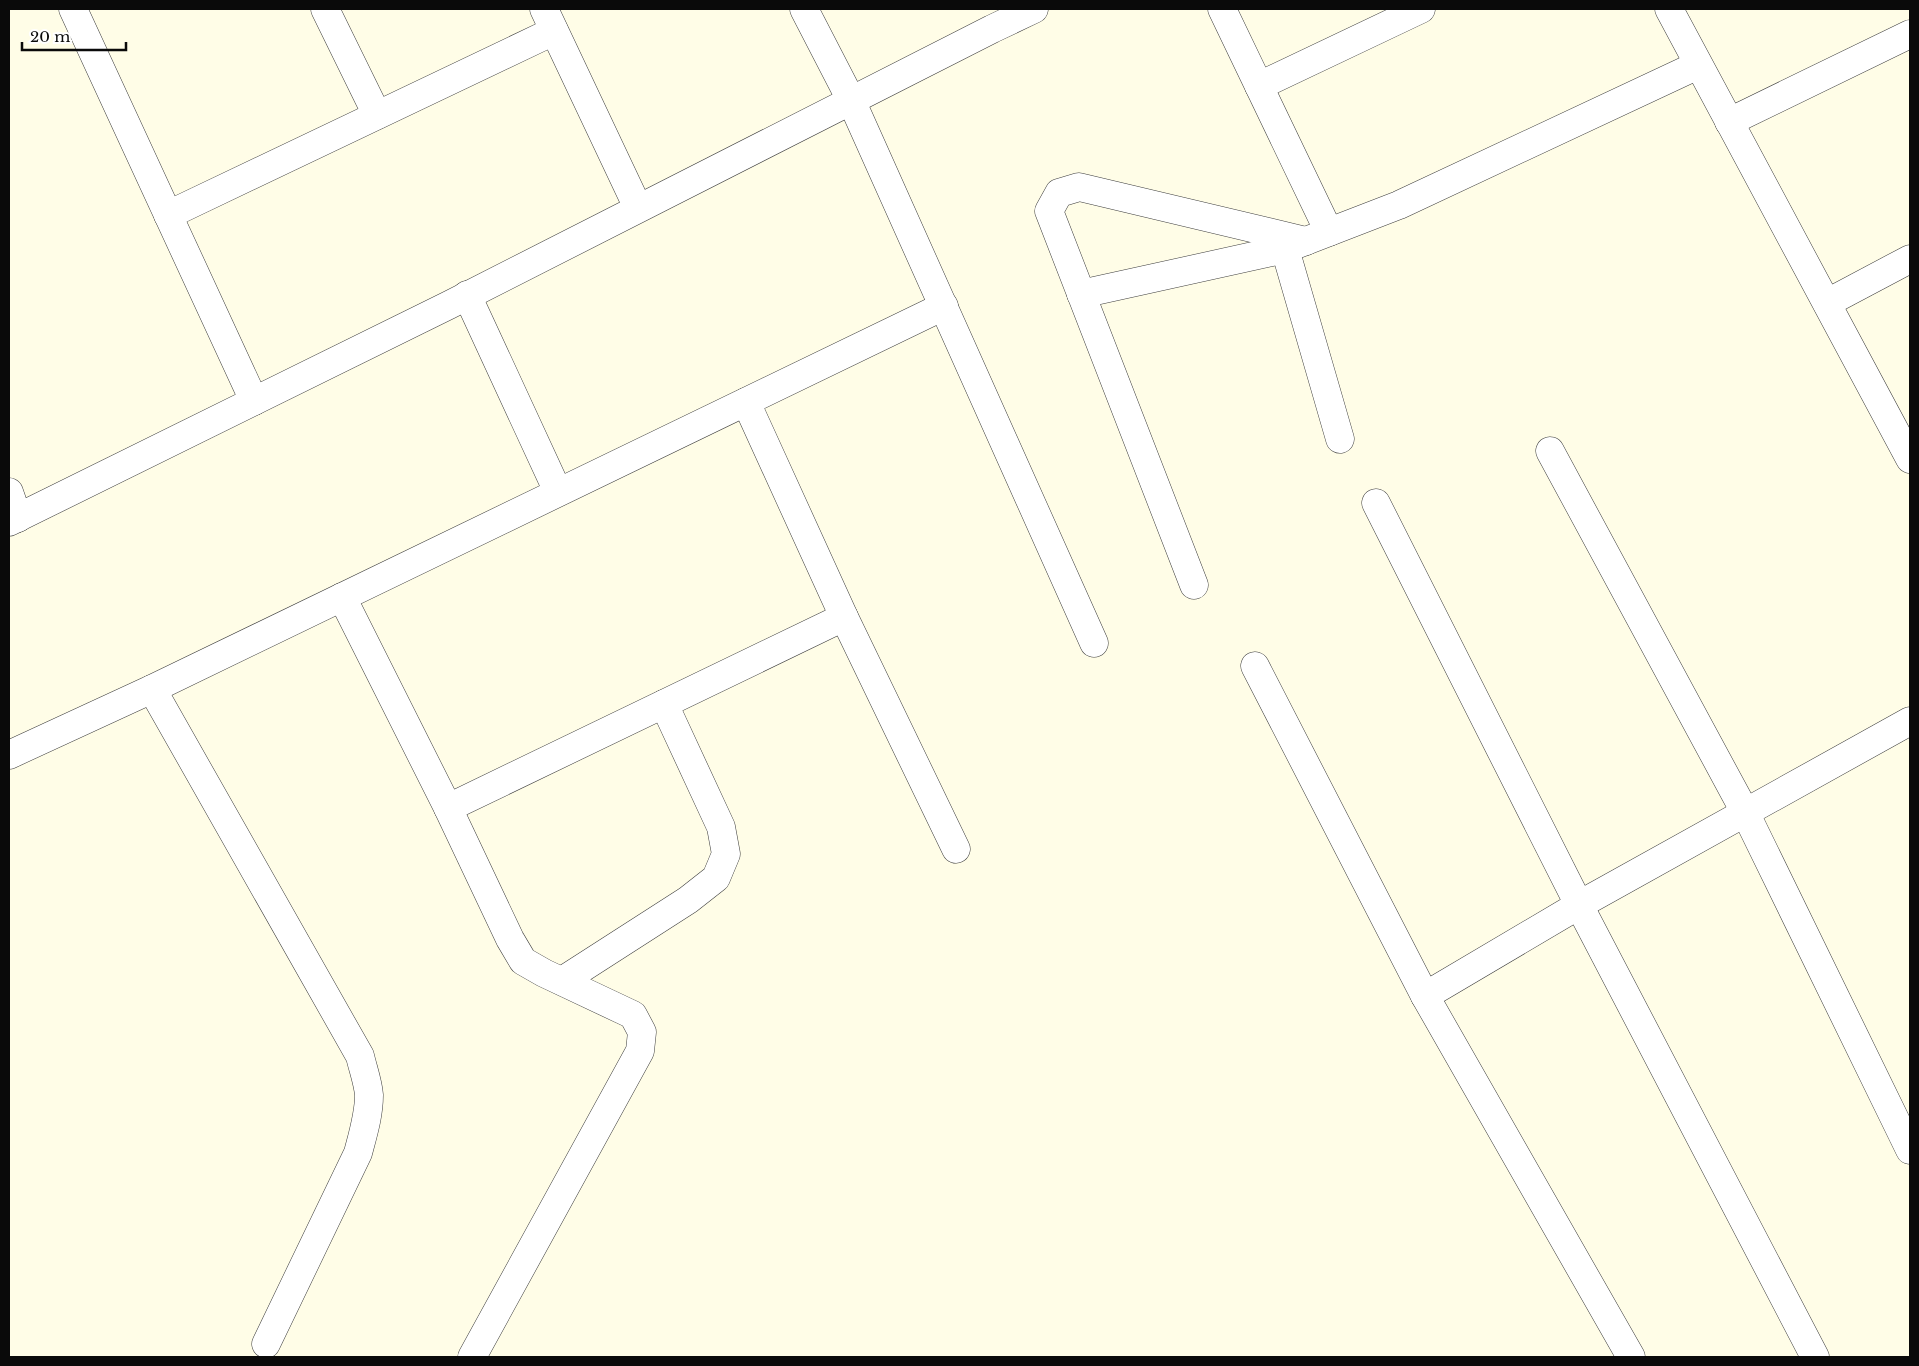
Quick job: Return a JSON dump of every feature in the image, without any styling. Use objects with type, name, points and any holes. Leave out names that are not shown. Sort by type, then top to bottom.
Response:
[{"type":"street","points":[[72,9],[254,401]]},
{"type":"street","points":[[325,9],[377,115]]},
{"type":"street","points":[[804,9],[851,100],[1094,643]]},
{"type":"street","points":[[9,492],[13,520],[467,295],[851,100],[986,19],[1034,9]]},
{"type":"street","points":[[1222,9],[1259,86],[1306,241],[1340,439]]},
{"type":"street","points":[[1259,86],[1421,9]]},
{"type":"street","points":[[1669,9],[1910,459]]},
{"type":"street","points":[[168,215],[377,115],[549,20],[638,208]]},
{"type":"street","points":[[1729,122],[1910,34]]},
{"type":"street","points":[[1081,294],[1306,241],[1399,205],[1698,64]]},
{"type":"street","points":[[1194,585],[1049,211],[1059,193],[1079,187],[1306,241]]},
{"type":"street","points":[[1827,303],[1910,259]]},
{"type":"street","points":[[467,295],[558,492]]},
{"type":"street","points":[[9,755],[152,690],[944,306]]},
{"type":"street","points":[[746,402],[844,617],[956,849]]},
{"type":"street","points":[[1550,451],[1746,812],[1910,1150]]},
{"type":"street","points":[[1376,503],[1579,906],[1815,1357]]},
{"type":"street","points":[[342,597],[448,808],[510,939],[524,960],[562,981],[633,1015],[642,1032],[640,1051],[472,1357]]},
{"type":"street","points":[[448,808],[844,617]]},
{"type":"street","points":[[1255,666],[1425,996],[1631,1357]]},
{"type":"street","points":[[152,690],[360,1056],[369,1095],[366,1121],[358,1153],[266,1344]]},
{"type":"street","points":[[562,981],[688,900],[716,878],[726,854],[721,827],[664,704]]},
{"type":"street","points":[[1425,996],[1579,906],[1910,721]]}]
